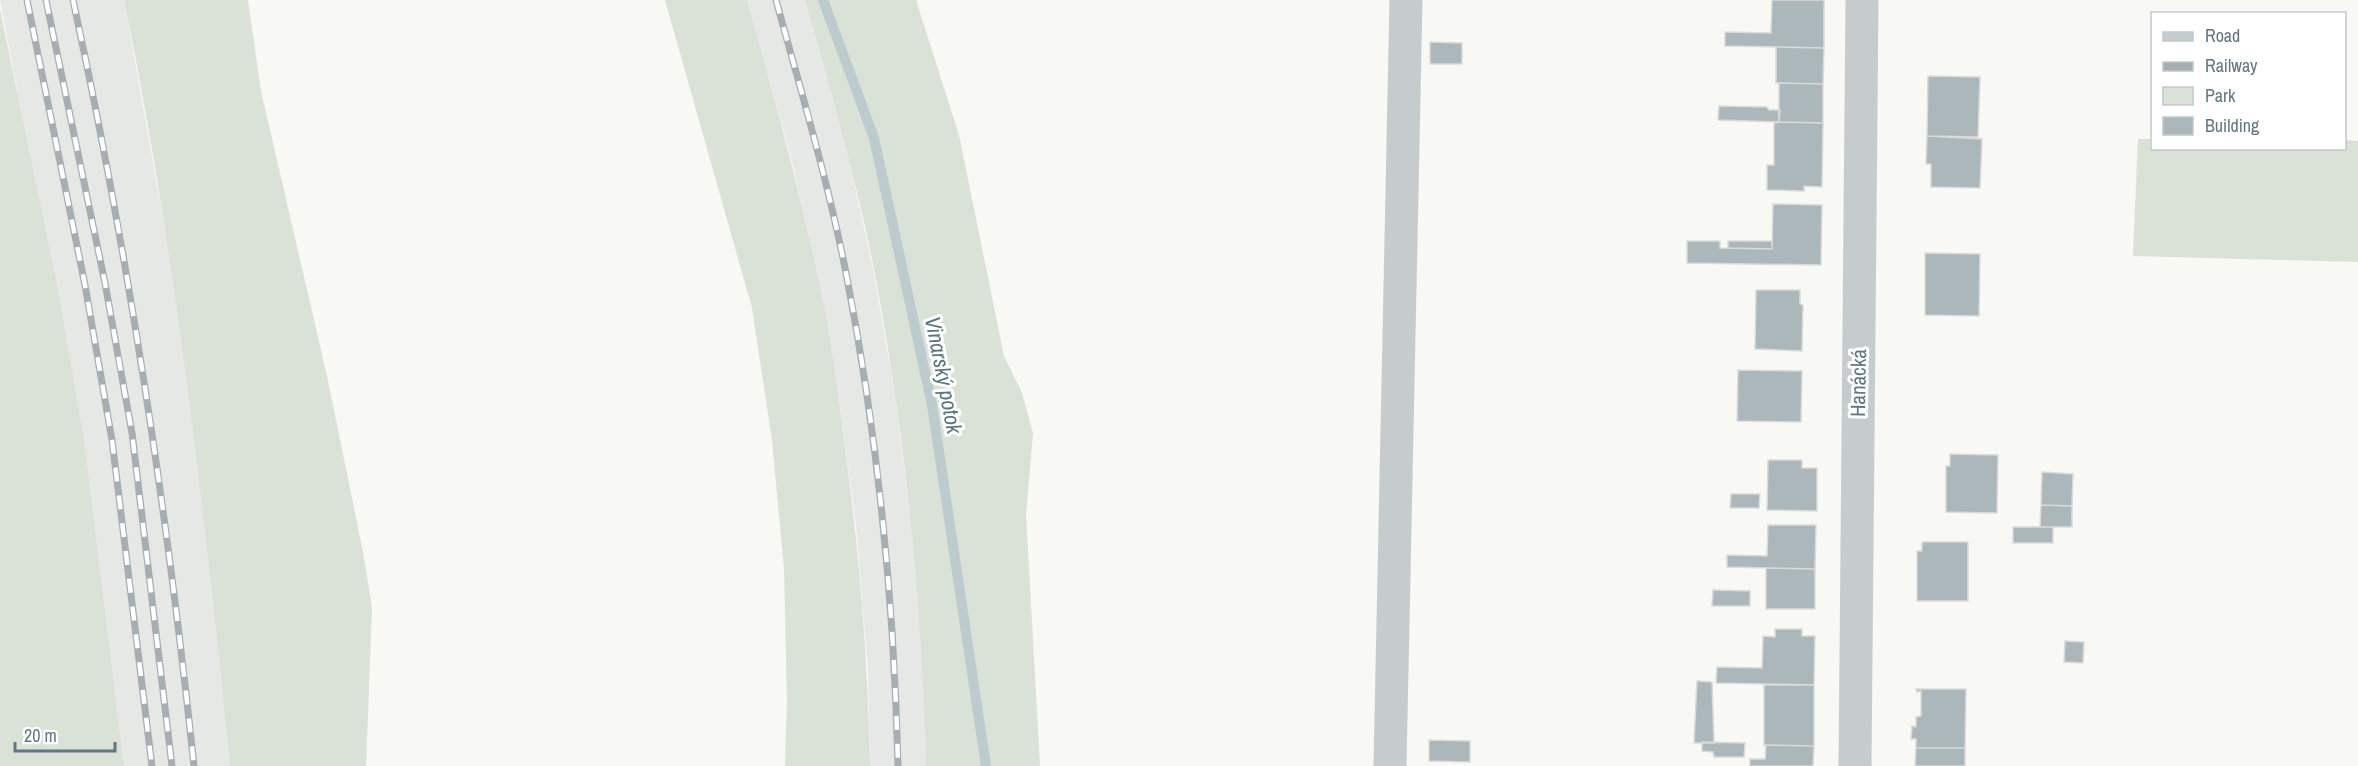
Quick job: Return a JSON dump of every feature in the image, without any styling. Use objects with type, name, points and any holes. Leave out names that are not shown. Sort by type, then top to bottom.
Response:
[{"type":"street","points":[[1390,766],[1406,0]]},
{"type":"street","name":"Hanácká","points":[[1855,766],[1862,0]]},
{"type":"shaded area","points":[[0,0],[124,0],[173,274],[203,506],[230,766],[124,766],[85,445]]},
{"type":"shaded area","points":[[747,0],[805,0],[845,143],[873,268],[894,389],[911,520],[924,668],[926,766],[870,766],[868,671],[856,526],[839,398],[819,279],[791,157]]},
{"type":"green space","points":[[124,0],[248,0],[261,91],[327,376],[363,552],[372,608],[366,766],[230,766],[199,478],[174,286]]},
{"type":"green space","points":[[665,0],[747,0],[776,103],[818,276],[837,382],[859,566],[870,766],[785,766],[787,700],[784,569],[772,440],[752,308]]},
{"type":"green space","points":[[805,0],[916,0],[959,135],[1004,356],[1022,393],[1033,433],[1026,515],[1040,766],[926,766],[916,579],[895,392],[874,269],[859,201]]},
{"type":"green space","points":[[0,9],[58,290],[85,445],[124,766],[0,766]]},
{"type":"green space","points":[[2138,139],[2151,139],[2151,150],[2346,150],[2346,140],[2358,141],[2358,262],[2133,256]]},
{"type":"building","points":[[1772,0],[1824,0],[1824,48],[1725,46],[1725,32],[1771,33]]},
{"type":"building","points":[[1430,42],[1462,43],[1462,64],[1430,64]]},
{"type":"building","points":[[1776,47],[1824,48],[1823,84],[1776,83]]},
{"type":"building","points":[[1928,76],[1980,77],[1978,137],[1927,136]]},
{"type":"building","points":[[1779,83],[1823,84],[1823,123],[1779,122]]},
{"type":"building","points":[[1719,106],[1767,107],[1769,110],[1780,110],[1779,122],[1718,120]]},
{"type":"building","points":[[1774,123],[1823,123],[1822,187],[1804,186],[1804,191],[1767,190],[1767,165],[1774,165]]},
{"type":"building","points":[[1927,136],[1982,139],[1980,188],[1931,187],[1931,164],[1926,164]]},
{"type":"building","points":[[1773,204],[1822,205],[1821,265],[1687,263],[1687,241],[1720,241],[1720,248],[1772,249]]},
{"type":"building","points":[[1728,241],[1772,241],[1772,249],[1728,248]]},
{"type":"building","points":[[1925,253],[1980,254],[1979,316],[1925,315]]},
{"type":"building","points":[[1756,290],[1800,290],[1800,304],[1803,305],[1802,351],[1755,349]]},
{"type":"building","points":[[1738,370],[1802,371],[1801,422],[1737,421]]},
{"type":"building","points":[[1950,454],[1998,455],[1997,513],[1946,512],[1946,466],[1950,466]]},
{"type":"building","points":[[1768,460],[1802,460],[1802,468],[1817,468],[1817,511],[1767,510]]},
{"type":"building","points":[[2042,472],[2073,474],[2072,506],[2041,505]]},
{"type":"building","points":[[1731,494],[1760,494],[1759,508],[1730,508]]},
{"type":"building","points":[[2041,505],[2072,506],[2072,527],[2040,527]]},
{"type":"building","points":[[1768,525],[1816,525],[1815,569],[1727,567],[1727,555],[1767,556]]},
{"type":"building","points":[[2013,527],[2053,527],[2053,543],[2013,543]]},
{"type":"building","points":[[1922,542],[1968,542],[1968,601],[1917,601],[1917,551],[1922,551]]},
{"type":"building","points":[[1766,568],[1815,569],[1815,609],[1766,609]]},
{"type":"building","points":[[1713,590],[1750,591],[1750,606],[1712,606]]},
{"type":"building","points":[[1775,629],[1802,629],[1802,636],[1815,636],[1814,685],[1716,683],[1717,667],[1762,668],[1763,636],[1775,637]]},
{"type":"building","points":[[2065,641],[2084,642],[2083,663],[2064,662]]},
{"type":"building","points":[[1697,681],[1712,682],[1714,743],[1694,743]]},
{"type":"building","points":[[1764,685],[1814,685],[1814,746],[1764,745]]},
{"type":"building","points":[[1916,689],[1966,689],[1965,748],[1916,748],[1916,739],[1911,739],[1912,726],[1916,727],[1916,717],[1921,716],[1921,691],[1917,692]]},
{"type":"building","points":[[1429,740],[1470,741],[1470,762],[1429,761]]},
{"type":"building","points":[[1702,742],[1745,743],[1744,757],[1714,757],[1713,752],[1702,751]]},
{"type":"building","points":[[1766,745],[1814,746],[1813,766],[1750,766],[1750,759],[1765,759]]},
{"type":"building","points":[[1916,748],[1965,748],[1965,766],[1915,766]]},
{"type":"waterway","name":"Vinarský potok","points":[[823,0],[874,138],[932,405],[986,766]]},
{"type":"railway","points":[[27,0],[85,285],[112,440],[152,766]]},
{"type":"railway","points":[[46,0],[105,283],[132,433],[172,766]]},
{"type":"railway","points":[[73,0],[111,190],[144,382],[171,573],[194,766]]},
{"type":"railway","points":[[776,0],[831,204],[846,273],[867,396],[888,580],[898,766]]}]
